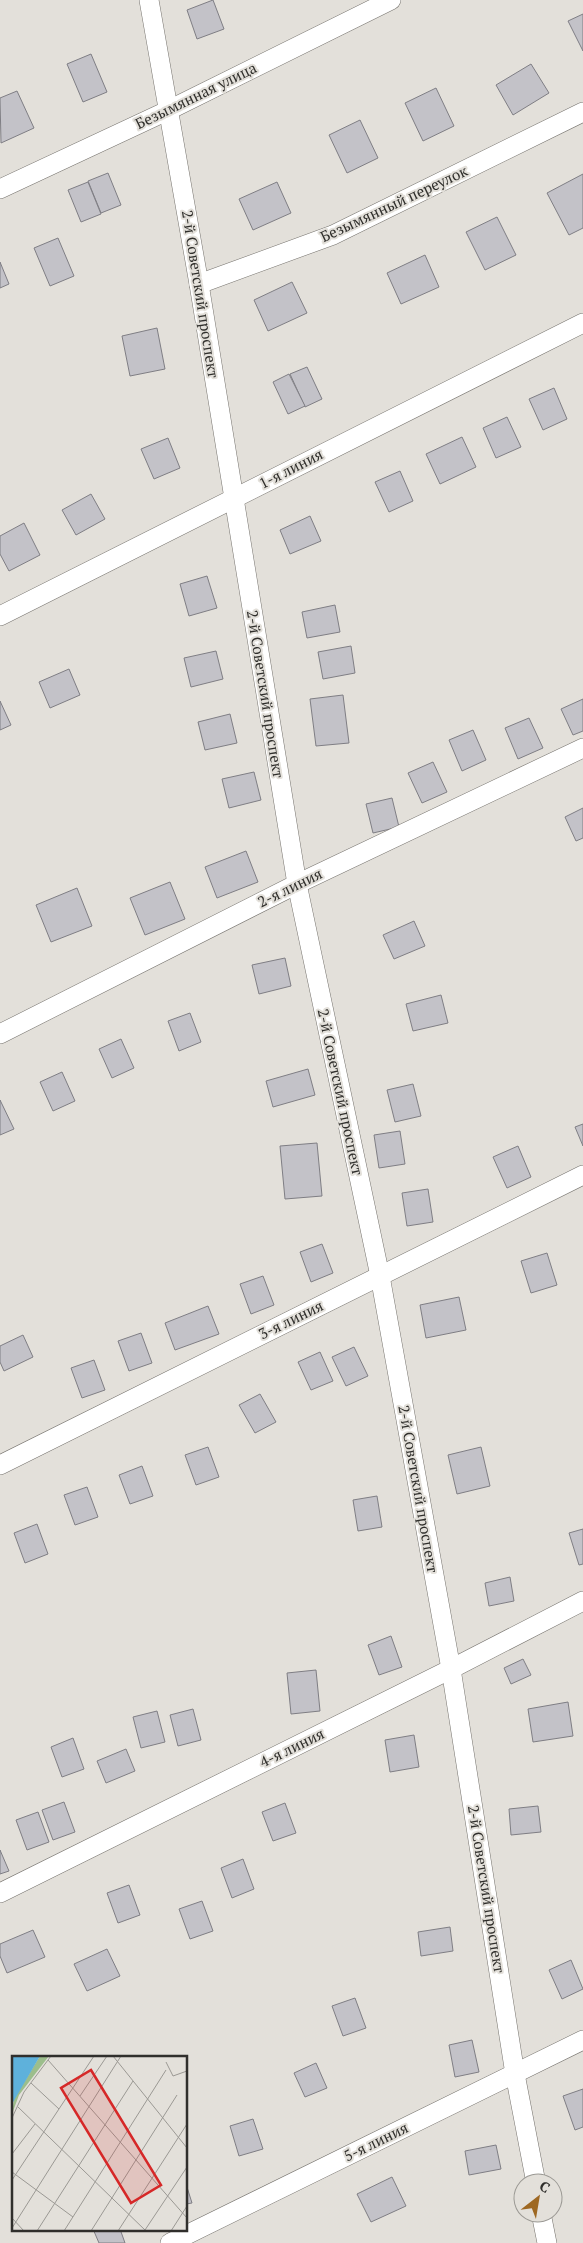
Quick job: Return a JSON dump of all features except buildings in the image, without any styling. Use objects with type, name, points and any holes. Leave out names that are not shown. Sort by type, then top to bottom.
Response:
[{"type":"street","name":"2-й Советский проспект","points":[[149,0],[199,284],[296,884],[380,1276],[451,1669],[515,2074],[534,2173]]},
{"type":"street","name":"Безымянная улица","points":[[0,189],[169,110],[391,0]]},
{"type":"street","name":"Безымянный переулок","points":[[199,284],[333,235],[583,112]]},
{"type":"street","name":"1-я линия","points":[[0,616],[583,323]]},
{"type":"street","name":"2-я линия","points":[[0,1034],[296,884],[583,748]]},
{"type":"street","name":"3-я линия","points":[[0,1465],[583,1175]]},
{"type":"street","name":"4-я линия","points":[[0,1893],[451,1669],[583,1601]]},
{"type":"street","name":"5-я линия","points":[[170,2243],[583,2040]]},
{"type":"street","points":[[544,2223],[547,2243]]}]
